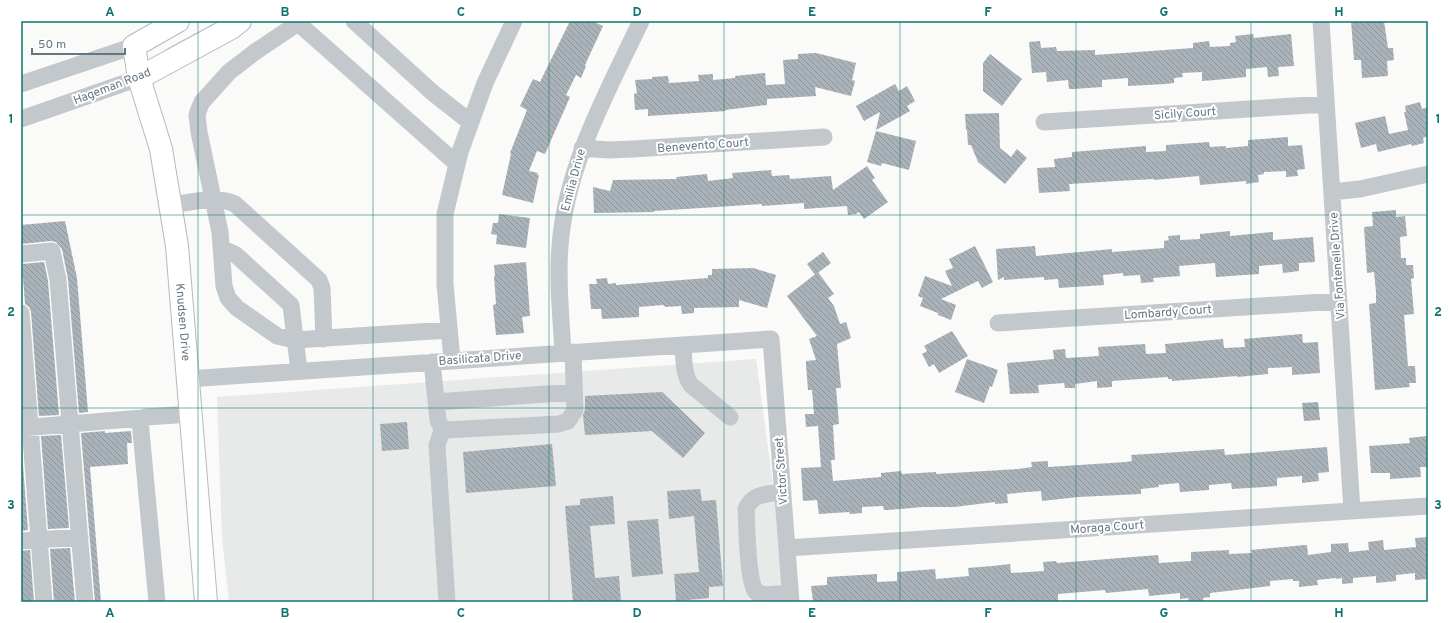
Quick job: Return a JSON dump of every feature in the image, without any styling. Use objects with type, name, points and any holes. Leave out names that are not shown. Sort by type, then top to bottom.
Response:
[{"type":"main road","points":[[134,46],[178,21]]},
{"type":"main road","name":"Hageman Road","points":[[139,78],[231,28],[240,21]]},
{"type":"main road","name":"Knudsen Drive","points":[[134,46],[139,78],[161,149],[177,246],[206,602]]},
{"type":"street","points":[[354,21],[433,93],[470,122]]},
{"type":"street","points":[[452,360],[445,284],[445,214],[457,164],[470,122],[485,83],[514,21]]},
{"type":"street","name":"Emilia Drive","points":[[443,428],[449,431],[559,424],[568,421],[574,413],[574,392],[559,282],[560,246],[564,211],[572,176],[582,148],[641,21]]},
{"type":"street","name":"Via Fontenelle Drive","points":[[1321,21],[1352,511]]},
{"type":"street","points":[[449,330],[295,340],[277,336],[237,308],[228,298],[224,286],[220,232],[199,132],[197,115],[202,102],[229,72],[299,22],[457,164]]},
{"type":"street","points":[[21,84],[134,46]]},
{"type":"street","name":"Hageman Road","points":[[21,119],[139,78]]},
{"type":"street","name":"Sicily Court","points":[[1044,122],[1326,104]]},
{"type":"street","name":"Benevento Court","points":[[582,148],[609,150],[633,149],[824,137]]},
{"type":"street","points":[[1332,192],[1360,189],[1428,174]]},
{"type":"street","points":[[170,205],[213,200],[226,200],[235,204],[319,280],[322,288],[324,339]]},
{"type":"street","points":[[221,248],[236,255],[288,302],[292,310],[299,371]]},
{"type":"street","points":[[21,254],[52,251],[58,280],[85,602]]},
{"type":"street","name":"Lombardy Court","points":[[998,323],[1339,301]]},
{"type":"street","points":[[21,313],[26,427],[39,540],[44,602]]},
{"type":"street","name":"Basilicata Drive","points":[[188,379],[771,339]]},
{"type":"street","name":"Victor Street","points":[[771,339],[790,597]]},
{"type":"street","points":[[683,345],[685,373],[691,385],[730,418]]},
{"type":"street","points":[[432,362],[438,420],[443,428],[437,445],[447,602]]},
{"type":"street","points":[[436,402],[574,392]]},
{"type":"street","points":[[26,427],[191,414]]},
{"type":"street","points":[[142,418],[140,424],[157,602]]},
{"type":"street","points":[[782,492],[759,495],[753,498],[746,509],[752,585],[756,592],[765,595],[790,597]]},
{"type":"street","name":"Moraga Court","points":[[787,548],[1428,506]]},
{"type":"street","points":[[21,541],[80,537]]},
{"type":"shaded area","points":[[218,21],[223,21],[166,52],[164,50]]},
{"type":"shaded area","points":[[756,359],[789,602],[229,602],[222,539],[217,397]]},
{"type":"building","points":[[570,21],[592,21],[603,26],[585,65],[586,66],[581,78],[576,75],[566,95],[570,97],[545,154],[537,151],[529,171],[538,173],[537,175],[539,175],[533,203],[502,195],[510,153],[527,110],[520,106],[533,79],[540,82]]},
{"type":"building","points":[[1351,21],[1384,21],[1388,48],[1393,48],[1394,60],[1387,61],[1388,76],[1362,78],[1361,60],[1354,60]]},
{"type":"building","points":[[1253,34],[1254,38],[1291,34],[1294,66],[1278,67],[1279,76],[1268,77],[1267,67],[1246,69],[1246,77],[1202,81],[1202,72],[1182,73],[1183,77],[1174,78],[1174,83],[1128,86],[1128,78],[1102,80],[1102,87],[1074,89],[1069,89],[1068,80],[1047,82],[1046,72],[1032,73],[1029,42],[1040,41],[1041,48],[1056,47],[1057,51],[1095,50],[1095,55],[1193,48],[1193,43],[1209,41],[1210,47],[1230,46],[1230,43],[1236,42],[1235,36]]},
{"type":"building","points":[[816,53],[856,63],[852,80],[855,81],[851,96],[815,87],[816,96],[767,99],[767,105],[725,110],[726,111],[648,116],[648,109],[635,110],[634,94],[637,93],[635,80],[668,76],[669,83],[699,81],[698,75],[713,74],[713,80],[765,73],[766,85],[785,84],[783,60],[798,59],[798,54]]},
{"type":"building","points":[[990,54],[1022,79],[1002,106],[983,91],[983,63]]},
{"type":"building","points":[[895,84],[899,91],[907,86],[915,101],[907,106],[910,111],[876,130],[880,112],[864,121],[856,106]]},
{"type":"building","points":[[1420,102],[1422,109],[1428,107],[1428,136],[1423,138],[1424,143],[1412,146],[1411,144],[1378,152],[1376,144],[1361,148],[1355,123],[1385,116],[1389,134],[1408,130],[1404,112],[1406,112],[1405,106]]},
{"type":"building","points":[[999,113],[1000,148],[1011,157],[1017,149],[1027,158],[1005,184],[978,162],[971,145],[968,145],[966,130],[965,114]]},
{"type":"building","points":[[876,131],[916,141],[909,170],[882,163],[881,166],[867,162]]},
{"type":"building","points":[[1288,137],[1288,146],[1302,145],[1305,169],[1297,170],[1298,176],[1286,177],[1286,171],[1264,172],[1264,174],[1258,175],[1259,182],[1246,184],[1246,181],[1200,185],[1199,176],[1154,180],[1069,184],[1070,191],[1039,193],[1037,168],[1055,167],[1054,159],[1072,157],[1072,152],[1146,146],[1146,152],[1166,151],[1166,145],[1209,142],[1210,147],[1226,146],[1226,148],[1248,146],[1248,140]]},
{"type":"building","points":[[867,166],[875,178],[872,180],[888,202],[864,219],[859,212],[848,215],[847,206],[804,209],[804,203],[762,206],[762,204],[654,212],[594,213],[593,187],[610,191],[613,180],[677,179],[676,177],[707,174],[708,181],[733,178],[732,173],[771,170],[772,176],[789,175],[790,179],[831,176],[833,190]]},
{"type":"building","points":[[1396,210],[1396,217],[1405,216],[1407,236],[1400,237],[1401,258],[1406,258],[1406,265],[1413,265],[1414,278],[1411,279],[1414,314],[1404,315],[1408,366],[1415,366],[1416,383],[1409,383],[1410,387],[1375,390],[1369,304],[1376,303],[1376,292],[1374,272],[1367,273],[1364,227],[1373,226],[1372,212]]},
{"type":"building","points":[[499,214],[530,218],[526,248],[496,244],[497,235],[491,234],[493,223],[498,223]]},
{"type":"building","points":[[65,221],[77,278],[88,412],[79,413],[68,279],[62,249],[56,242],[51,241],[21,244],[21,225]]},
{"type":"building","points":[[1230,231],[1230,236],[1273,232],[1273,240],[1313,237],[1315,262],[1299,263],[1299,271],[1283,273],[1282,264],[1259,266],[1259,274],[1216,277],[1215,263],[1179,266],[1180,276],[1153,278],[1154,282],[1141,283],[1140,275],[1123,276],[1123,273],[1103,275],[1104,285],[1059,288],[1058,279],[1044,280],[1044,277],[1004,280],[1004,277],[998,280],[996,249],[1035,246],[1036,256],[1112,249],[1112,252],[1164,248],[1164,241],[1169,240],[1168,236],[1180,235],[1180,240],[1200,239],[1200,234]]},
{"type":"building","points":[[975,246],[993,282],[982,288],[978,281],[941,299],[956,305],[951,320],[920,306],[923,298],[918,296],[925,276],[952,286],[945,271],[953,268],[949,259]]},
{"type":"building","points":[[823,252],[831,263],[815,275],[807,264]]},
{"type":"building","points":[[44,262],[48,281],[59,415],[39,416],[31,312],[29,307],[25,304],[22,264]]},
{"type":"building","points":[[526,262],[530,316],[522,317],[524,333],[496,335],[493,305],[496,304],[494,265]]},
{"type":"building","points":[[753,268],[776,275],[767,308],[739,300],[739,307],[694,308],[694,313],[682,314],[681,306],[666,307],[663,305],[639,307],[639,317],[602,319],[601,309],[591,309],[589,284],[597,284],[596,279],[607,278],[608,284],[616,283],[616,285],[708,278],[708,275],[712,275],[712,269]]},
{"type":"building","points":[[818,272],[834,294],[828,298],[834,306],[840,324],[846,322],[851,338],[837,344],[841,388],[836,388],[839,424],[833,425],[835,460],[831,460],[833,481],[881,477],[881,473],[901,471],[902,474],[936,472],[936,474],[1018,469],[1032,467],[1031,462],[1048,461],[1048,467],[1126,462],[1132,461],[1131,455],[1224,449],[1225,455],[1327,447],[1329,472],[1318,473],[1319,481],[1302,483],[1302,476],[1277,478],[1277,486],[1265,487],[1232,489],[1231,483],[1209,485],[1209,490],[1180,492],[1179,483],[1158,485],[1159,487],[1141,489],[1141,494],[1078,497],[1042,501],[1041,491],[1007,494],[1008,503],[995,504],[995,502],[954,507],[923,507],[888,510],[884,510],[883,506],[862,507],[862,513],[850,514],[849,512],[819,514],[817,500],[803,501],[801,468],[821,467],[818,426],[806,427],[805,414],[814,414],[812,390],[808,390],[806,361],[816,360],[809,339],[817,336],[787,296]]},
{"type":"building","points":[[952,331],[968,356],[939,373],[934,364],[929,367],[922,354],[927,351],[924,346]]},
{"type":"building","points":[[1302,334],[1303,343],[1318,342],[1320,373],[1292,375],[1292,367],[1268,368],[1268,374],[1237,377],[1172,381],[1172,379],[1168,379],[1168,377],[1112,381],[1112,387],[1097,388],[1097,381],[1075,384],[1075,388],[1065,388],[1064,383],[1038,385],[1039,393],[1010,394],[1007,363],[1054,359],[1053,350],[1065,349],[1066,358],[1099,356],[1098,347],[1145,344],[1146,354],[1166,353],[1165,344],[1223,339],[1224,348],[1245,347],[1244,339]]},
{"type":"building","points":[[967,359],[998,370],[984,403],[955,392]]},
{"type":"building","points":[[662,392],[705,433],[683,458],[652,431],[585,435],[583,415],[585,410],[585,396]]},
{"type":"building","points":[[1318,402],[1320,420],[1304,421],[1302,403]]},
{"type":"building","points":[[407,422],[409,449],[382,451],[380,424]]},
{"type":"building","points":[[105,431],[105,433],[131,431],[132,443],[127,443],[128,464],[90,467],[101,602],[95,602],[81,433]]},
{"type":"building","points":[[61,435],[69,528],[48,529],[41,436]]},
{"type":"building","points":[[1427,436],[1428,467],[1420,467],[1421,477],[1390,479],[1390,473],[1371,473],[1369,446],[1410,443],[1409,438]]},
{"type":"building","points":[[21,439],[28,530],[21,531]]},
{"type":"building","points":[[552,444],[556,486],[466,493],[463,452]]},
{"type":"building","points":[[700,489],[702,501],[716,500],[723,586],[709,587],[709,598],[676,601],[674,574],[699,572],[694,516],[669,519],[667,491]]},
{"type":"building","points":[[613,496],[615,524],[590,526],[595,578],[619,576],[621,602],[588,602],[588,600],[573,602],[565,506],[580,505],[580,499]]},
{"type":"building","points":[[658,519],[663,574],[632,577],[627,521]]},
{"type":"building","points":[[1428,537],[1428,579],[1415,580],[1415,573],[1396,575],[1396,581],[1376,583],[1376,576],[1353,578],[1353,583],[1342,584],[1342,578],[1336,578],[1317,580],[1318,585],[1299,587],[1299,581],[1293,581],[1293,579],[1270,581],[1270,586],[1210,593],[1210,597],[1203,598],[1203,601],[1189,602],[1188,598],[1180,599],[1180,593],[1149,596],[1148,589],[1106,593],[1105,590],[1058,594],[1058,602],[813,602],[811,586],[827,585],[827,577],[877,574],[877,582],[897,581],[897,572],[935,569],[936,579],[969,576],[968,568],[1010,564],[1011,573],[1044,571],[1043,562],[1056,561],[1057,563],[1158,555],[1159,563],[1191,561],[1191,552],[1229,550],[1229,554],[1252,553],[1251,550],[1307,545],[1308,555],[1331,552],[1331,544],[1348,543],[1349,552],[1369,550],[1368,542],[1383,540],[1384,550],[1416,547],[1415,538]]},
{"type":"building","points":[[70,548],[75,602],[54,602],[50,549]]},
{"type":"building","points":[[30,550],[34,602],[21,602],[21,551]]}]
